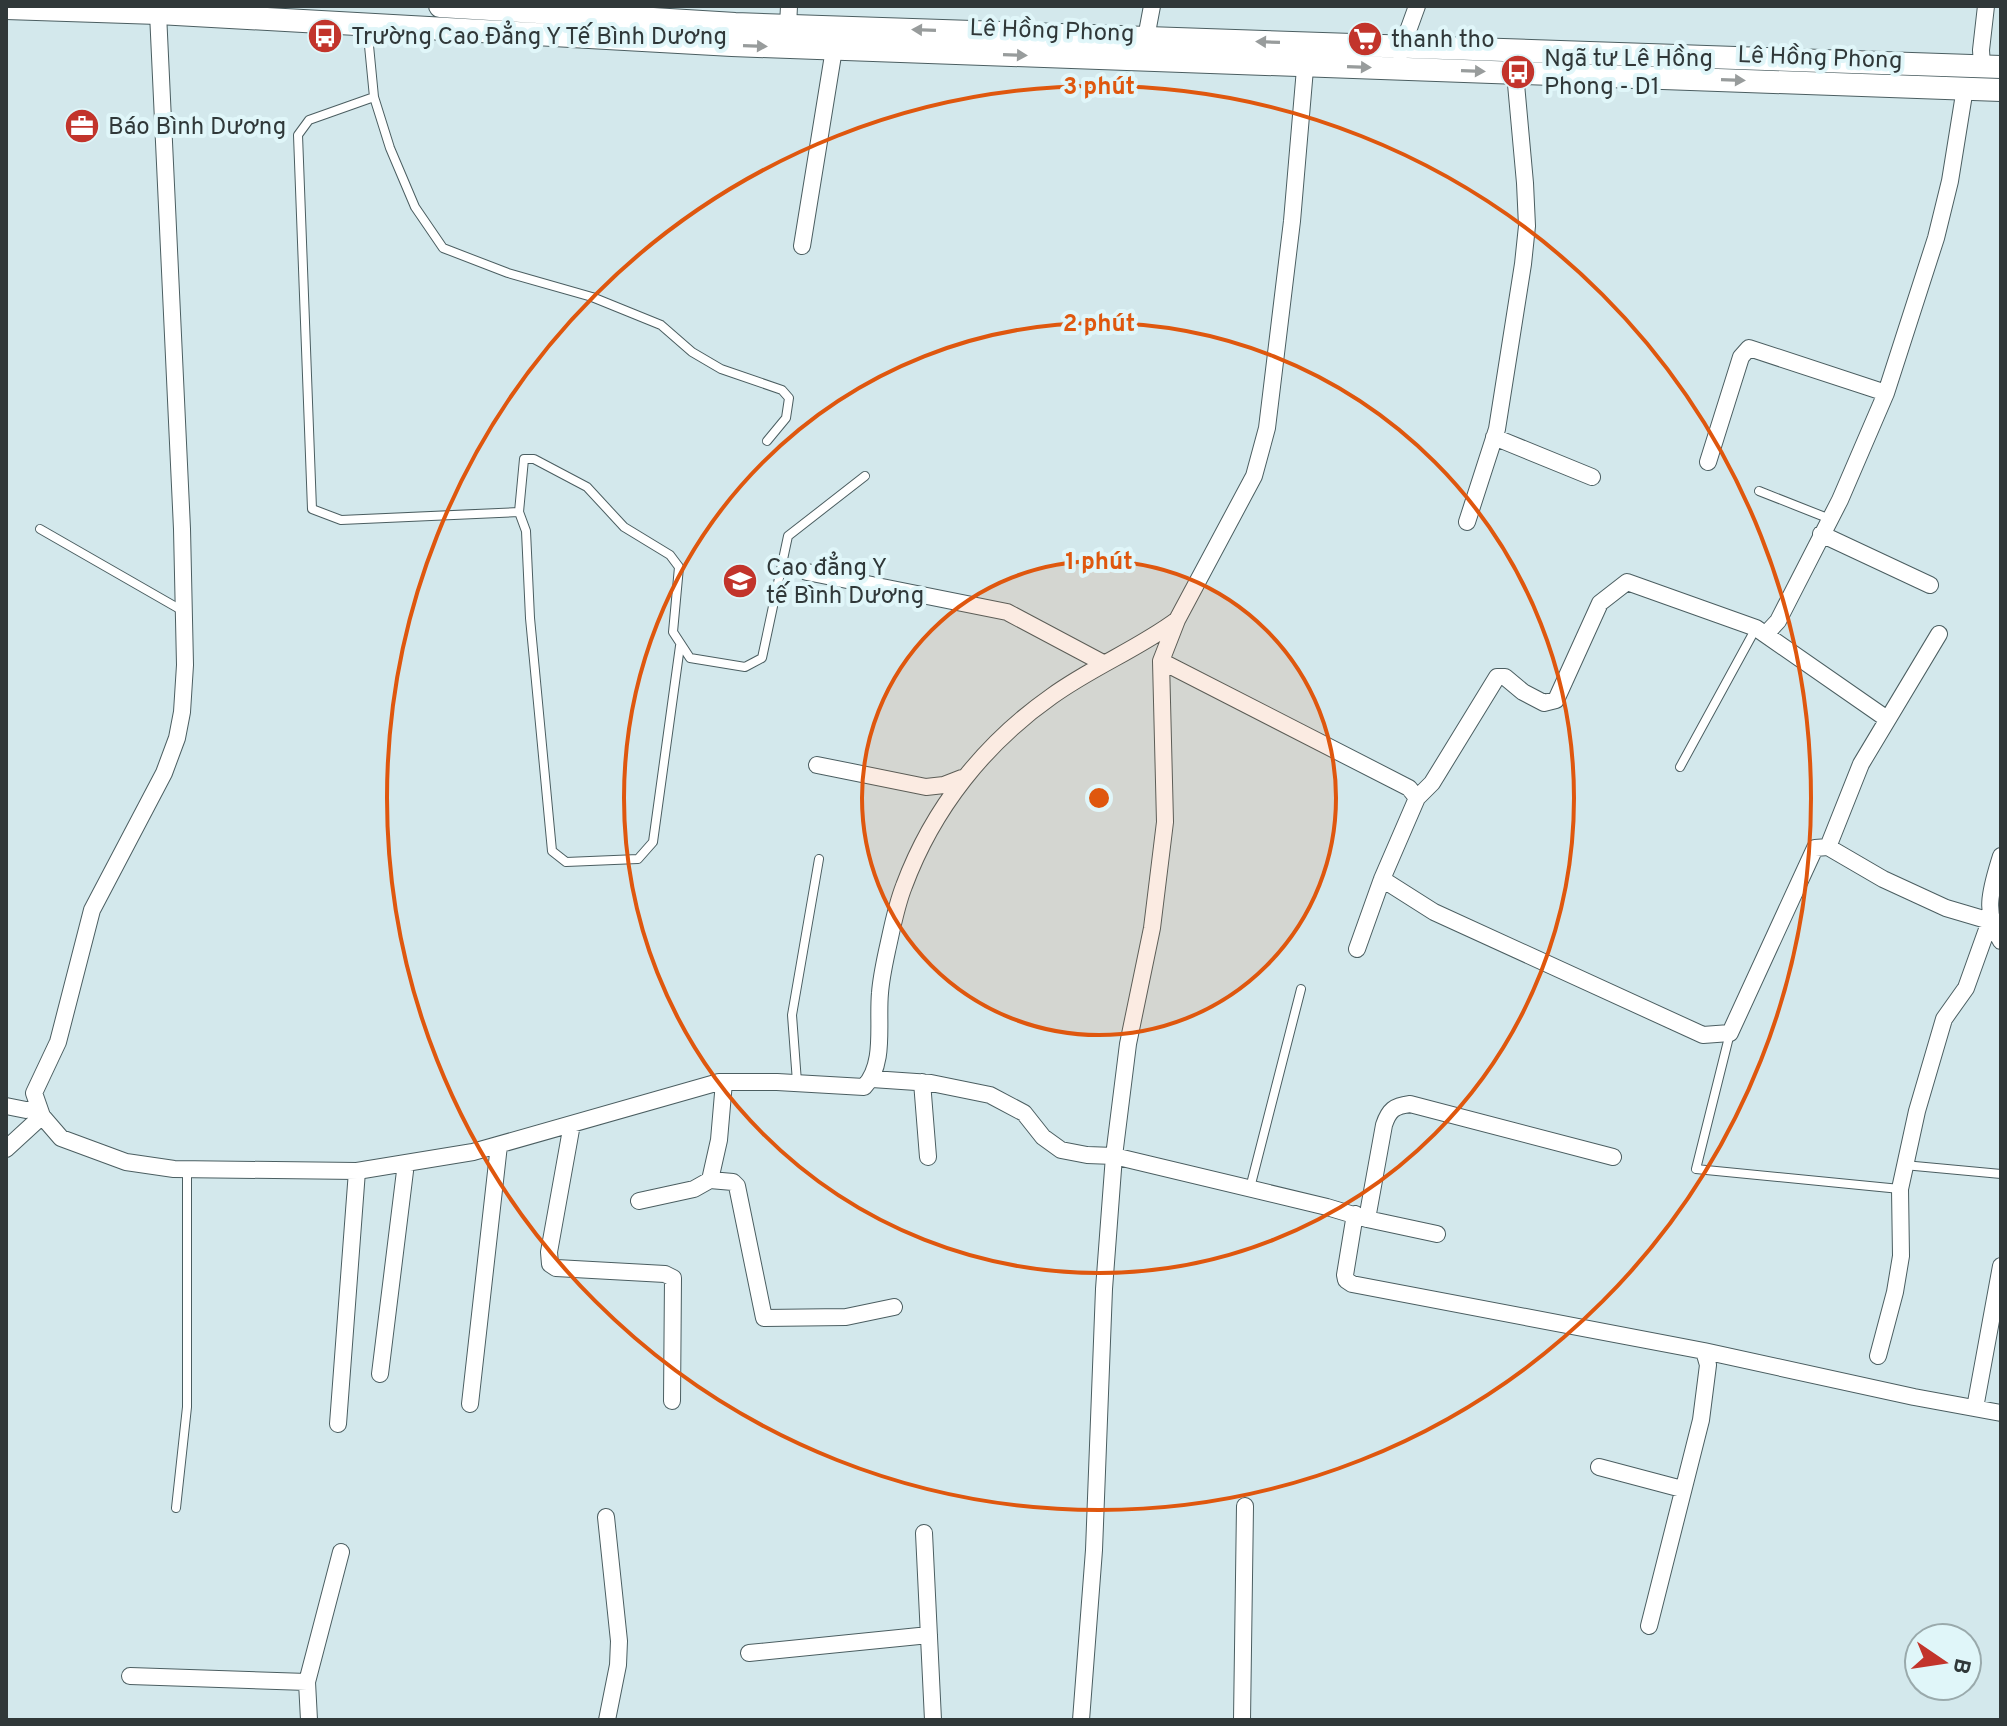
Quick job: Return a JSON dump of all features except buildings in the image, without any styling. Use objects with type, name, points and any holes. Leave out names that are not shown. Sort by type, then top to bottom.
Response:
[{"type":"street","name":"Lê Hồng Phong","points":[[440,6],[788,26],[1146,38],[1306,54],[1395,69],[2001,90]]},
{"type":"street","points":[[1146,38],[1152,6]]},
{"type":"street","points":[[1395,69],[1417,6]]},
{"type":"street","points":[[1986,6],[1981,50],[1992,66]]},
{"type":"street","name":"Lê Hồng Phong","points":[[6,8],[367,25],[788,26],[834,49],[1306,54],[1401,46],[1992,66]]},
{"type":"street","points":[[158,13],[182,529],[184,689],[177,738],[164,773],[92,910],[58,1042],[34,1093],[39,1112],[61,1138],[126,1162],[187,1169],[357,1171],[473,1152],[724,1082],[864,1087],[872,1079],[877,1060],[879,994],[904,886],[950,795],[972,765],[1032,712],[1103,663],[1147,642],[1177,620]]},
{"type":"street","points":[[802,246],[834,49]]},
{"type":"street","points":[[1081,1720],[1094,1550],[1104,1289],[1114,1156],[1128,1044],[1152,928],[1165,822],[1161,661],[1177,620],[1254,476],[1267,428],[1292,221],[1306,54]]},
{"type":"street","points":[[1467,522],[1494,437],[1515,323],[1527,226],[1515,73]]},
{"type":"street","points":[[1761,631],[1778,621],[1862,452],[1886,393],[1936,238],[1950,181],[1965,88]]},
{"type":"street","points":[[1708,462],[1741,357],[1749,348],[1886,393]]},
{"type":"street","points":[[1494,437],[1592,477]]},
{"type":"street","points":[[1826,527],[1930,585]]},
{"type":"street","points":[[807,572],[1007,612],[1103,663]]},
{"type":"street","points":[[1357,949],[1382,879],[1417,798],[1432,783],[1497,677],[1505,677],[1523,692],[1544,703],[1556,700],[1600,603],[1627,582],[1761,631],[1887,719]]},
{"type":"street","points":[[1828,847],[1861,764],[1939,634]]},
{"type":"street","points":[[1161,661],[1357,760],[1409,788],[1417,798]]},
{"type":"street","points":[[817,765],[926,787],[963,778]]},
{"type":"street","points":[[1382,879],[1434,912],[1703,1035],[1730,1033],[1815,848],[1828,847],[1883,879],[1946,908],[1990,921],[2001,941]]},
{"type":"street","points":[[1878,1356],[1901,1256],[1900,1189],[1904,1165],[1944,1019],[1966,988],[1990,921],[1989,904],[2001,856]]},
{"type":"street","points":[[872,1079],[922,1082],[990,1095],[1024,1113],[1043,1137],[1061,1150],[1114,1156],[1437,1234]]},
{"type":"street","points":[[710,1180],[719,1140],[724,1082]]},
{"type":"street","points":[[922,1082],[928,1157]]},
{"type":"street","points":[[1613,1157],[1410,1104],[1396,1106],[1388,1113],[1384,1125],[1346,1280],[1352,1284],[1704,1351],[2001,1413]]},
{"type":"street","points":[[6,1106],[39,1112]]},
{"type":"street","points":[[6,1149],[39,1112]]},
{"type":"street","points":[[572,1124],[549,1252],[550,1264],[556,1268],[665,1274],[673,1278],[672,1401]]},
{"type":"street","points":[[470,1404],[499,1145]]},
{"type":"street","points":[[380,1374],[406,1163]]},
{"type":"street","points":[[338,1424],[357,1171]]},
{"type":"street","points":[[639,1201],[694,1189],[710,1180],[733,1182],[737,1186],[764,1318],[846,1317],[894,1307]]},
{"type":"street","points":[[1975,1408],[2001,1266]]},
{"type":"street","points":[[1649,1626],[1701,1420],[1708,1365],[1704,1351]]},
{"type":"street","points":[[1599,1467],[1682,1489]]},
{"type":"street","points":[[1242,1720],[1245,1506]]},
{"type":"street","points":[[606,1517],[619,1641],[618,1665],[607,1720]]},
{"type":"street","points":[[924,1533],[933,1720]]},
{"type":"street","points":[[309,1720],[307,1682],[341,1552]]},
{"type":"street","points":[[749,1653],[929,1635]]},
{"type":"street","points":[[130,1676],[307,1682]]},
{"type":"lane","points":[[367,25],[374,97],[390,148],[415,207],[443,248],[508,273],[592,297],[661,325],[692,352],[721,369],[782,390],[789,398],[786,418],[767,441]]},
{"type":"lane","points":[[374,97],[309,120],[298,135],[312,509],[341,520],[519,512]]},
{"type":"lane","points":[[680,646],[653,842],[638,859],[566,862],[552,851],[530,618],[526,531],[519,512],[524,459],[534,459],[587,487],[624,527],[670,555],[679,567],[673,632],[690,658],[745,667],[762,658],[788,536],[865,476]]},
{"type":"lane","points":[[1759,491],[1826,527]]},
{"type":"lane","points":[[40,529],[184,612]]},
{"type":"lane","points":[[1680,767],[1761,631]]},
{"type":"lane","points":[[797,1083],[792,1015],[819,859]]},
{"type":"lane","points":[[1250,1188],[1301,989]]},
{"type":"lane","points":[[1730,1033],[1696,1169],[1900,1189]]},
{"type":"lane","points":[[1904,1165],[2001,1174]]},
{"type":"lane","points":[[176,1508],[187,1407],[187,1169]]},
{"type":"place","name":"Trường Cao Đẳng Y Tế Bình Dương","points":[[325,36]]},
{"type":"place","name":"thanh tho","points":[[1365,39]]},
{"type":"place","name":"Ngã tư Lê Hồng Phong - D1","points":[[1518,72]]},
{"type":"place","name":"Báo Bình Dương","points":[[82,126]]},
{"type":"place","name":"Cao đẳng Y tế Bình Dương","points":[[740,581]]}]
